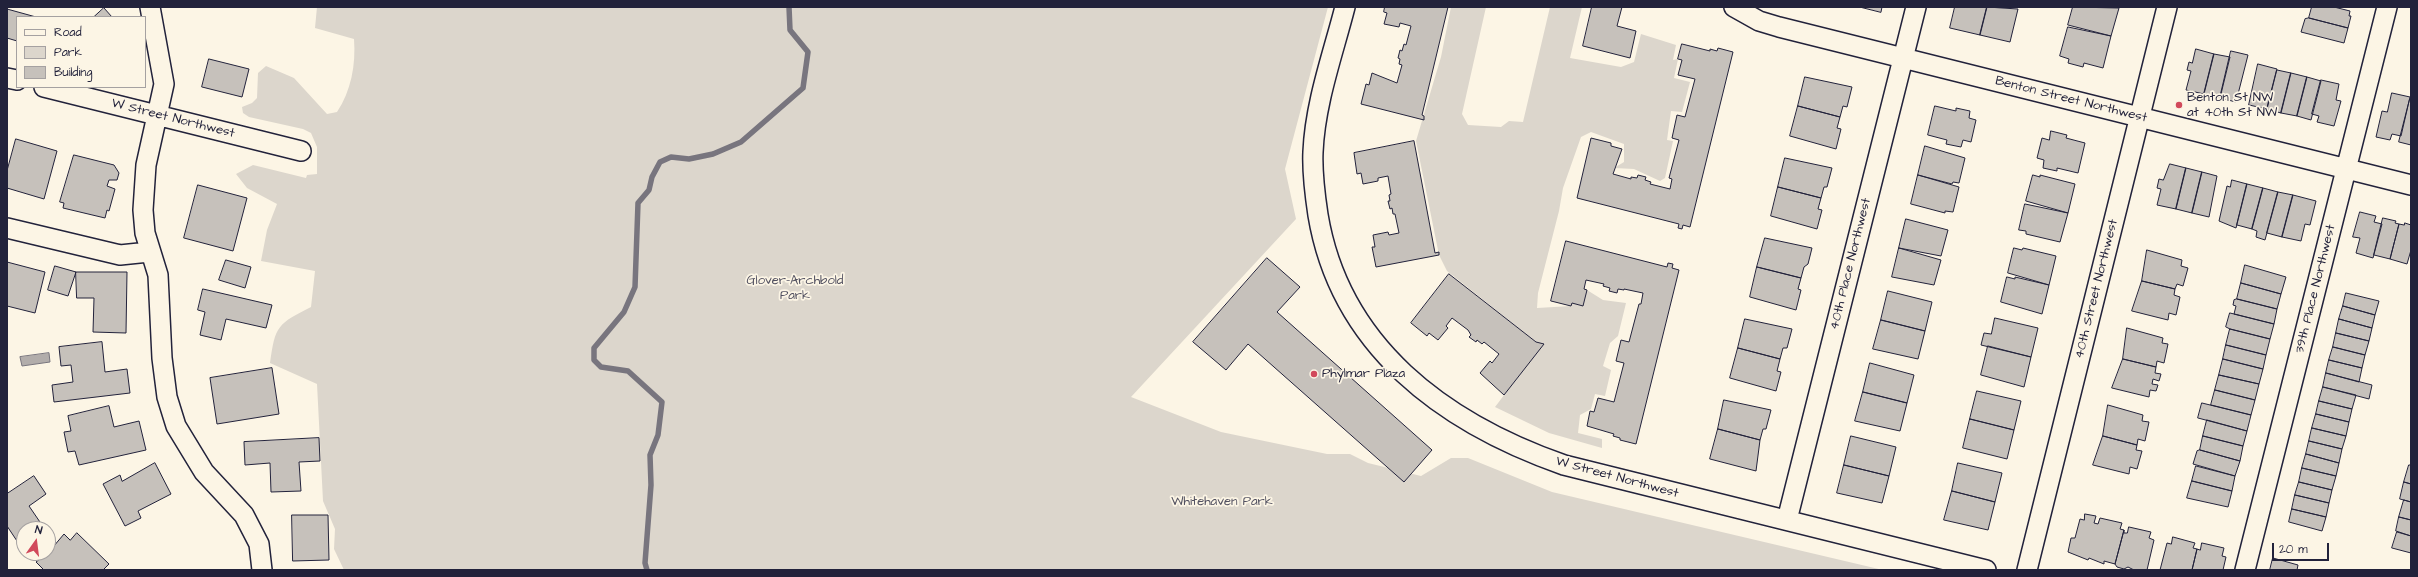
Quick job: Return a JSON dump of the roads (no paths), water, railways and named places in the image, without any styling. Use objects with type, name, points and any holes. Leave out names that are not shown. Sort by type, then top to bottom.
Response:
[{"type":"street","points":[[150,7],[164,84],[143,186],[145,233],[149,252],[158,275],[162,358],[167,397],[176,426],[204,472],[244,515],[259,544],[262,570]]},
{"type":"street","name":"W Street Northwest","points":[[1345,7],[1316,120],[1312,152],[1316,206],[1328,259],[1337,283],[1353,314],[1390,362],[1438,402],[1486,432],[1537,456],[1585,471],[1986,570]]},
{"type":"street","name":"Benton Street Northwest","points":[[1734,7],[1759,20],[1779,27],[2411,185]]},
{"type":"street","name":"40th Place Northwest","points":[[1787,520],[1916,7]]},
{"type":"street","name":"40th Street Northwest","points":[[2027,570],[2167,7]]},
{"type":"street","name":"39th Place Northwest","points":[[2245,570],[2387,7]]},
{"type":"street","name":"W Street Northwest","points":[[48,88],[301,151]]},
{"type":"street","points":[[7,228],[120,255],[149,252]]},
{"type":"waterway","points":[[647,570],[645,563],[651,485],[650,455],[658,435],[662,402],[628,371],[601,367],[594,360],[594,348],[624,312],[635,287],[638,203],[649,190],[652,177],[660,162],[671,157],[689,159],[713,154],[741,142],[803,88],[808,52],[790,30],[789,7]]},
{"type":"place","name":"Benton St NW at 40th St NW","points":[[2179,105]]},
{"type":"place","name":"Phylmar Plaza","points":[[1314,374]]},
{"type":"park label","name":"Glover-Archbold Park","points":[[795,288]]},
{"type":"park label","name":"Whitehaven Park","points":[[1222,502]]}]
